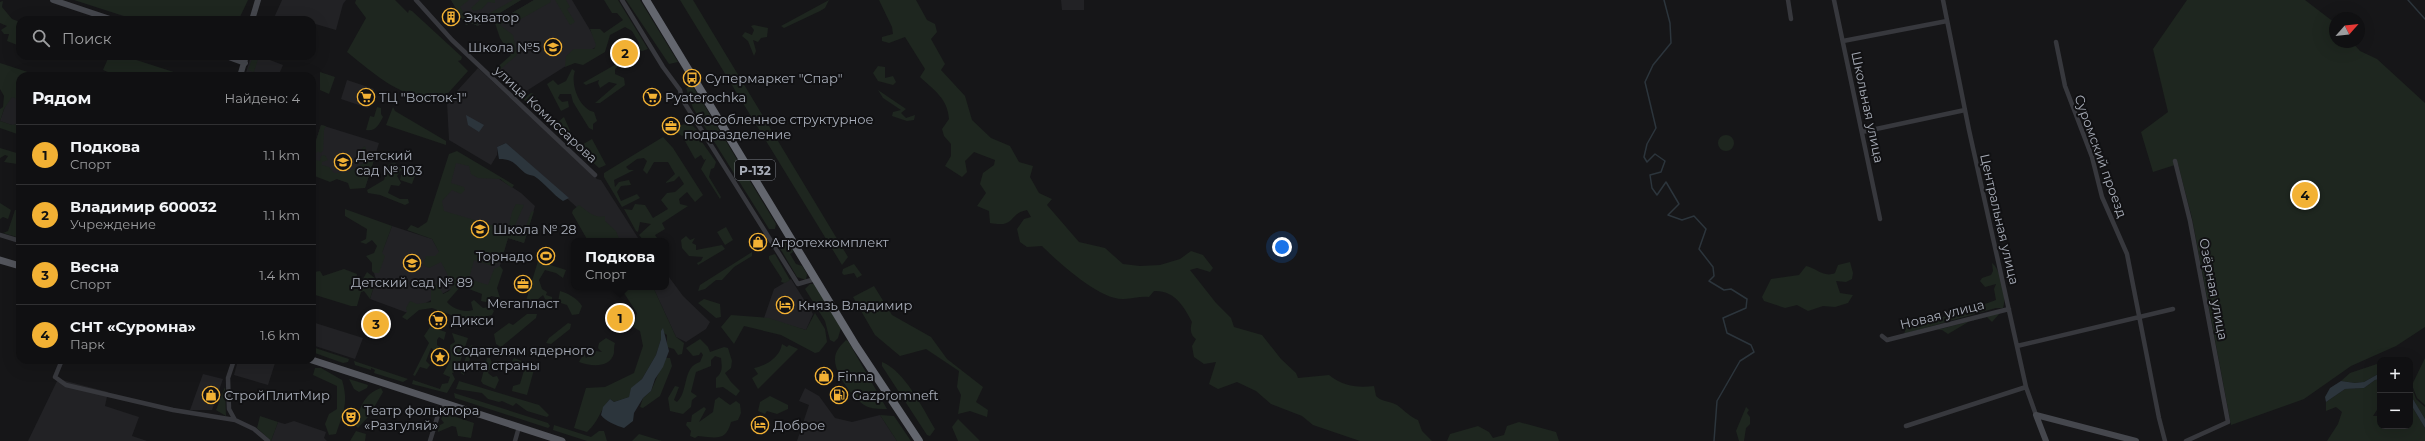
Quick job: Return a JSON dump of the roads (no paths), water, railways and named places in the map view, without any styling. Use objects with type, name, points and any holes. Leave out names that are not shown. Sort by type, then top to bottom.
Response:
[{"type":"highway","name":"Р-132","points":[[646,0],[887,396],[919,441]]},
{"type":"highway","name":"Р-132","points":[[652,0],[870,359],[924,441]]},
{"type":"main road","points":[[0,260],[16,265]]},
{"type":"main road","points":[[316,361],[562,441]]},
{"type":"street","points":[[52,0],[101,16]]},
{"type":"street","points":[[253,16],[258,0]]},
{"type":"street","name":"улица Комиссарова","points":[[416,0],[452,40],[595,176]]},
{"type":"street","points":[[622,0],[663,67],[680,90],[682,99],[798,284],[815,279]]},
{"type":"street","points":[[1788,0],[1791,19]]},
{"type":"street","name":"Школьная улица","points":[[1834,0],[1880,219]]},
{"type":"street","name":"Центральная улица","points":[[1943,0],[1965,110],[2026,387],[2046,441]]},
{"type":"street","points":[[1843,41],[1947,20]]},
{"type":"street","name":"Суромский проезд","points":[[2056,42],[2064,86],[2092,158],[2102,197],[2127,254],[2159,418],[2165,441]]},
{"type":"street","points":[[241,72],[245,60]]},
{"type":"street","points":[[1862,132],[1965,110]]},
{"type":"street","name":"Озёрная улица","points":[[2175,161],[2190,221],[2228,422],[2186,441]]},
{"type":"street","points":[[0,235],[16,240]]},
{"type":"street","name":"Новая улица","points":[[1882,336],[1887,340],[2009,309]]},
{"type":"street","points":[[2017,346],[2140,315],[2173,309]]},
{"type":"street","points":[[60,364],[55,377],[66,385],[173,410],[235,420],[254,429],[268,441]]},
{"type":"street","points":[[233,364],[228,378],[229,409],[235,420]]},
{"type":"street","points":[[1906,426],[2026,387]]},
{"type":"street","points":[[430,441],[438,415],[447,403]]},
{"type":"street","points":[[2036,415],[2136,441]]},
{"type":"street","points":[[515,441],[519,427]]},
{"type":"waterway","points":[[1664,0],[1670,23],[1671,43],[1653,65],[1645,82],[1656,128],[1647,144],[1644,157],[1647,162],[1655,154],[1665,161],[1661,172],[1650,175],[1652,188],[1657,195],[1666,182],[1679,204],[1668,215],[1682,220],[1694,216],[1706,229],[1699,249],[1713,267],[1714,276],[1709,281],[1724,290],[1731,289],[1747,299],[1746,308],[1723,318],[1727,333],[1751,345],[1754,352],[1740,361],[1717,401],[1714,441]]},
{"type":"waterway","points":[[2408,0],[2425,19]]},
{"type":"place","name":"Экватор","points":[[451,17]]},
{"type":"place","name":"Школа №5","points":[[553,47]]},
{"type":"place","name":"Владимир 600032","points":[[625,53]]},
{"type":"place","name":"Супермаркет \"Спар\"","points":[[692,78]]},
{"type":"place","name":"ТЦ \"Восток-1\"","points":[[366,97]]},
{"type":"place","name":"Pyaterochka","points":[[652,97]]},
{"type":"place","name":"Обособленное структурное подразделение","points":[[671,126]]},
{"type":"place","name":"Детский сад № 103","points":[[343,162]]},
{"type":"place","name":"СНТ «Суромна»","points":[[2305,195]]},
{"type":"place","name":"Школа № 28","points":[[480,229]]},
{"type":"place","name":"Агротехкомплект","points":[[758,242]]},
{"type":"place","name":"Торнадо","points":[[546,256]]},
{"type":"place","name":"Детский сад № 89","points":[[412,263]]},
{"type":"place","name":"Мегапласт","points":[[523,284]]},
{"type":"place","name":"Князь Владимир","points":[[785,305]]},
{"type":"place","name":"Подкова","points":[[620,318]]},
{"type":"place","name":"Дикси","points":[[438,320]]},
{"type":"place","name":"Весна","points":[[376,324]]},
{"type":"place","name":"Содателям ядерного щита страны","points":[[440,357]]},
{"type":"place","name":"Finna","points":[[824,376]]},
{"type":"place","name":"СтройПлитМир","points":[[211,395]]},
{"type":"place","name":"Gazpromneft","points":[[839,395]]},
{"type":"place","name":"Театр фольклора «Разгуляй»","points":[[351,417]]},
{"type":"place","name":"Доброе","points":[[760,425]]}]
